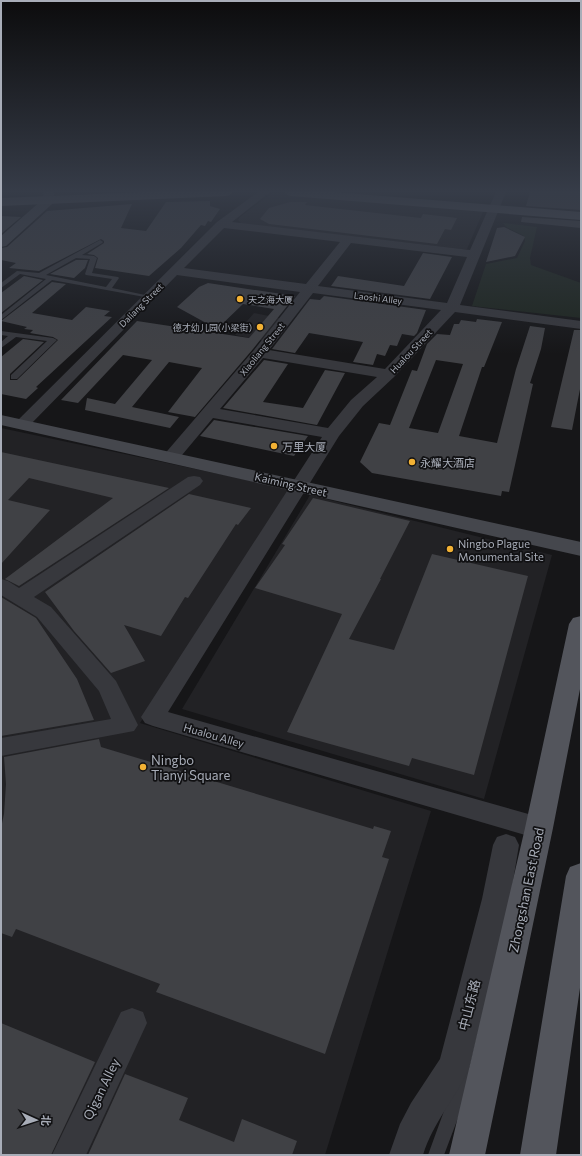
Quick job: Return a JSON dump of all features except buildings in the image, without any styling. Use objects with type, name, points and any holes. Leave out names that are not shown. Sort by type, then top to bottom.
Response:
[{"type":"main road","name":"Zhongshan East Road","points":[[467,1155],[539,828],[581,624]]},
{"type":"main road","points":[[538,1155],[581,876]]},
{"type":"street","name":"Daliang Street","points":[[27,419],[200,246]]},
{"type":"street","name":"Xiaoliang Street","points":[[175,452],[259,354],[343,246]]},
{"type":"street","points":[[411,246],[474,254]]},
{"type":"street","name":"Hualou Street","points":[[302,480],[332,434],[356,403],[389,374],[452,307],[478,246]]},
{"type":"street","name":"Laoshi Alley","points":[[175,271],[581,325]]},
{"type":"street","points":[[259,354],[389,374]]},
{"type":"street","name":"Kaiming Street","points":[[1,407],[27,419],[302,480],[581,549]]},
{"type":"street","points":[[209,412],[332,434]]},
{"type":"street","name":"Kaiming Street","points":[[1,420],[27,419]]},
{"type":"street","name":"Kaiming Street","points":[[302,480],[581,534]]},
{"type":"street","name":"Hualou Alley","points":[[302,480],[153,717],[510,821],[539,828]]},
{"type":"street","points":[[20,597],[194,481]]},
{"type":"street","points":[[1,586],[44,612],[105,684],[126,726],[1,747]]},
{"type":"street","name":"中山东路","points":[[406,1155],[412,1136],[422,1115],[454,1066],[496,899],[506,845]]},
{"type":"street","name":"Qigan Alley","points":[[69,1155],[132,1023]]},
{"type":"lane","points":[[40,275],[93,246]]},
{"type":"lane","points":[[75,256],[94,258],[88,274],[116,278],[108,289]]},
{"type":"lane","points":[[1,286],[19,272],[148,297]]},
{"type":"lane","points":[[1,318],[51,278]]},
{"type":"lane","points":[[1,333],[53,340],[14,377]]},
{"type":"lane","points":[[1,346],[14,335]]},
{"type":"lane","points":[[436,1155],[454,1106],[492,1044]]},
{"type":"shaded area","points":[[434,246],[468,246],[467,249]]},
{"type":"shaded area","points":[[523,246],[533,246],[530,258],[531,265],[581,283],[581,318],[472,306],[486,264],[517,258]]},
{"type":"shaded area","name":"德才幼儿园(小梁街)","points":[[254,313],[284,319],[265,341],[235,335]]},
{"type":"shaded area","name":"Ningbo Tianyi Square","points":[[1,428],[290,489],[140,723],[431,811],[325,1155],[1,1155]]},
{"type":"shaded area","points":[[310,495],[552,555],[484,799],[182,709]]},
{"type":"place","name":"天之海大厦","points":[[240,299]]},
{"type":"place","name":"德才幼儿园(小梁街)","points":[[260,327]]},
{"type":"place","name":"万里大厦","points":[[274,446]]},
{"type":"place","name":"永耀大酒店","points":[[412,462]]},
{"type":"place","name":"Ningbo Plague Monumental Site","points":[[450,549]]},
{"type":"place","name":"Ningbo Tianyi Square","points":[[143,767]]}]
